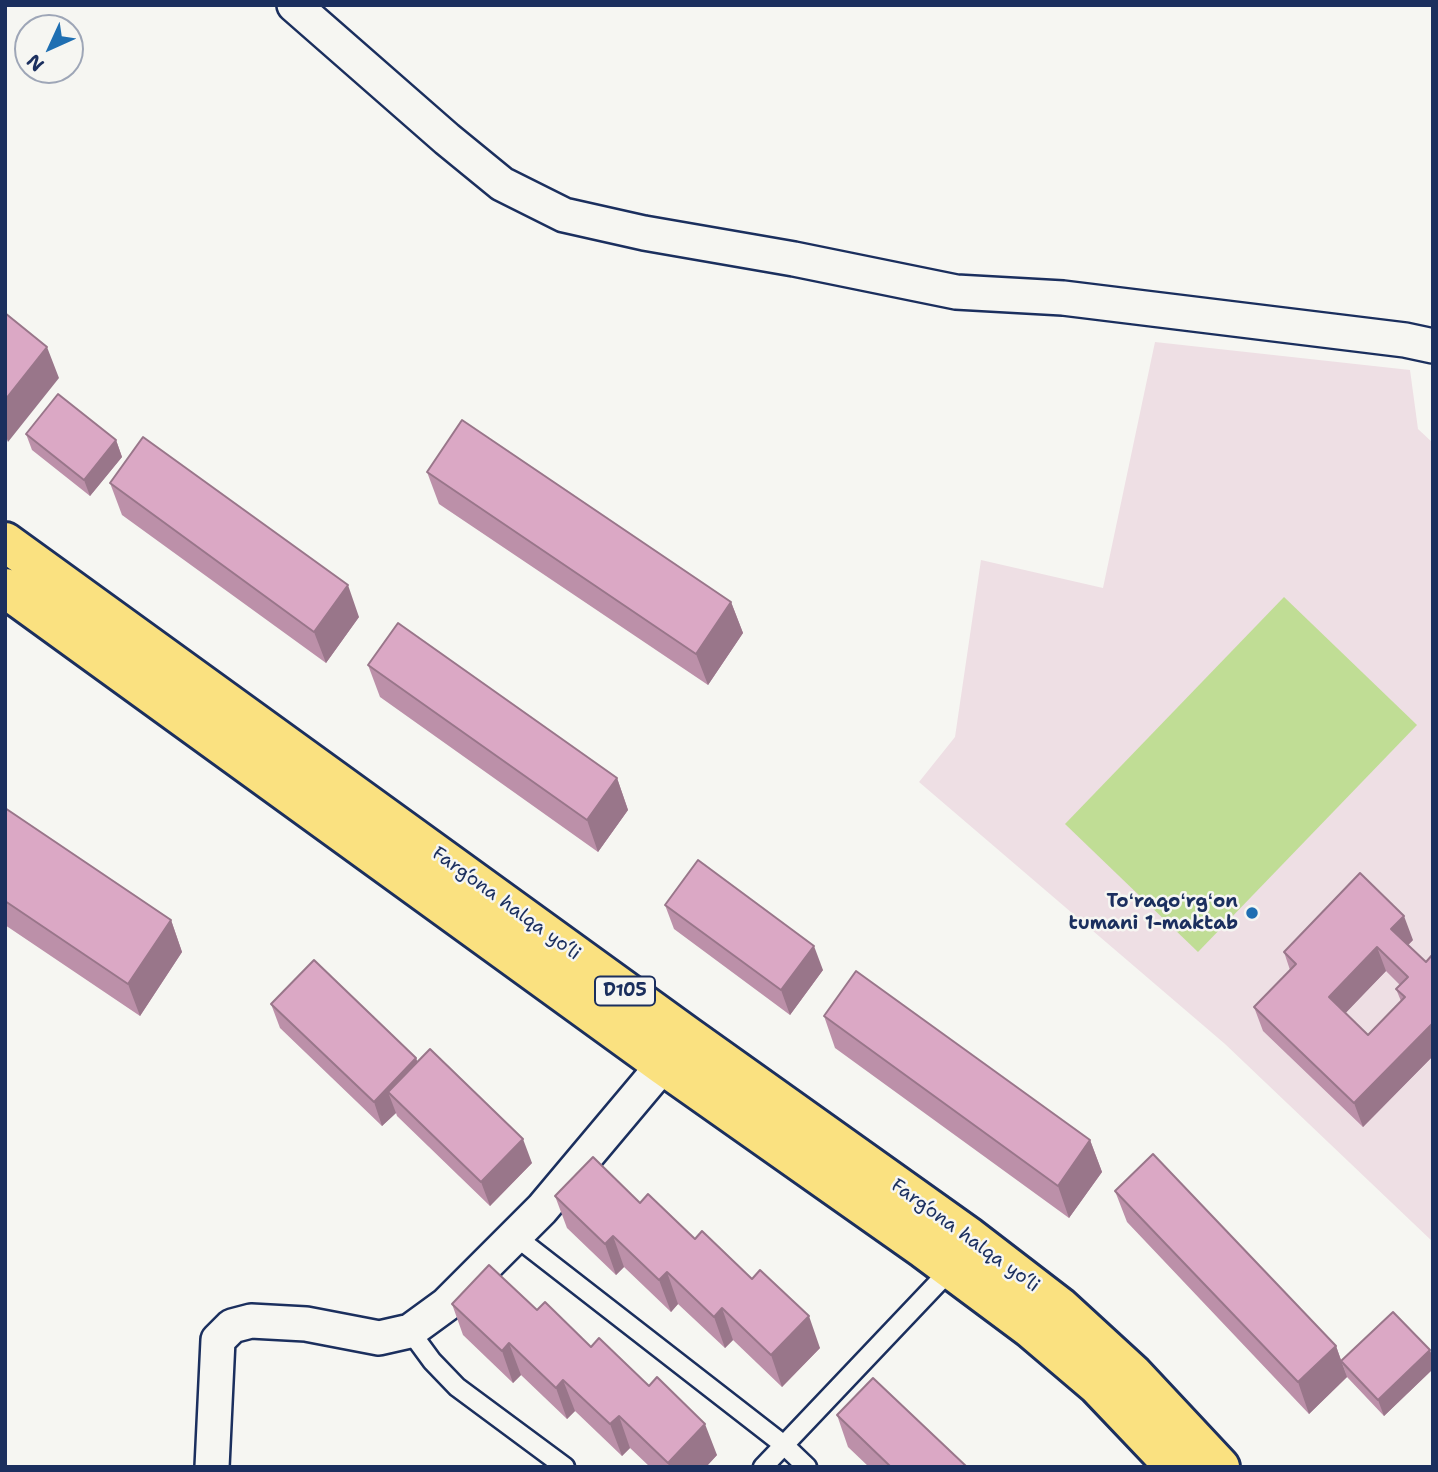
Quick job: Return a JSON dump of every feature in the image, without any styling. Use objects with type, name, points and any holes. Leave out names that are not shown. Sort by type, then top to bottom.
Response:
[{"type":"highway","name":"Farg‘ona halqa yo‘li","points":[[5,542],[969,1237],[1050,1299],[1133,1374],[1220,1467]]},
{"type":"highway","name":"Farg‘ona halqa yo‘li","points":[[5,588],[1030,1328],[1097,1385],[1175,1467]]},
{"type":"highway","points":[[133,681],[157,652]]},
{"type":"street","points":[[294,5],[502,184],[564,215],[644,233],[794,259],[956,292],[1063,298],[1433,345]]},
{"type":"street","points":[[212,1467],[218,1340],[232,1326],[251,1321],[306,1324],[379,1338],[410,1331],[447,1304],[542,1209],[663,1065]]},
{"type":"lane","points":[[515,1236],[784,1445],[807,1467]]},
{"type":"lane","points":[[763,1467],[951,1269]]},
{"type":"lane","points":[[410,1331],[432,1361],[457,1387],[565,1467]]},
{"type":"shaded area","name":"Toʻraqoʻrgʻon tumani 1-maktab","points":[[1155,342],[1410,370],[1418,429],[1433,443],[1433,1242],[1225,1044],[919,782],[955,737],[981,560],[1103,588]]},
{"type":"green space","points":[[1284,597],[1417,725],[1198,952],[1065,824]]},
{"type":"building","points":[[5,313],[47,347],[5,400]]},
{"type":"building","points":[[58,394],[116,440],[84,480],[26,434]]},
{"type":"building","points":[[462,420],[731,602],[696,654],[427,472]]},
{"type":"building","points":[[143,437],[348,585],[314,632],[110,483]]},
{"type":"building","points":[[398,623],[617,778],[587,820],[368,665]]},
{"type":"building","points":[[5,808],[171,920],[128,984],[5,901]]},
{"type":"building","points":[[698,860],[814,946],[781,990],[665,905]]},
{"type":"building","points":[[1360,873],[1404,916],[1391,929],[1426,962],[1433,954],[1433,1023],[1354,1103],[1254,1007],[1296,964],[1284,952]],"holes":[[[1377,947],[1408,977],[1396,989],[1405,997],[1368,1035],[1329,997]]]},
{"type":"building","points":[[314,960],[416,1058],[374,1102],[271,1004]]},
{"type":"building","points":[[856,971],[1090,1140],[1058,1186],[824,1016]]},
{"type":"building","points":[[430,1049],[523,1139],[481,1182],[388,1092]]},
{"type":"building","points":[[1153,1154],[1336,1346],[1298,1382],[1115,1191]]},
{"type":"building","points":[[593,1157],[640,1203],[648,1194],[695,1239],[702,1231],[752,1279],[760,1270],[809,1316],[771,1355],[722,1308],[714,1317],[667,1272],[659,1280],[613,1236],[605,1244],[555,1196]]},
{"type":"building","points":[[489,1265],[537,1310],[545,1302],[591,1347],[599,1338],[649,1386],[657,1377],[705,1424],[668,1463],[619,1416],[610,1424],[563,1380],[556,1388],[509,1343],[502,1351],[452,1304]]},
{"type":"building","points":[[1393,1312],[1430,1350],[1378,1400],[1341,1361]]},
{"type":"building","points":[[873,1378],[967,1467],[891,1467],[837,1415]]},
{"type":"place","name":"Toʻraqoʻrgʻon tumani 1-maktab","points":[[1252,913]]}]
